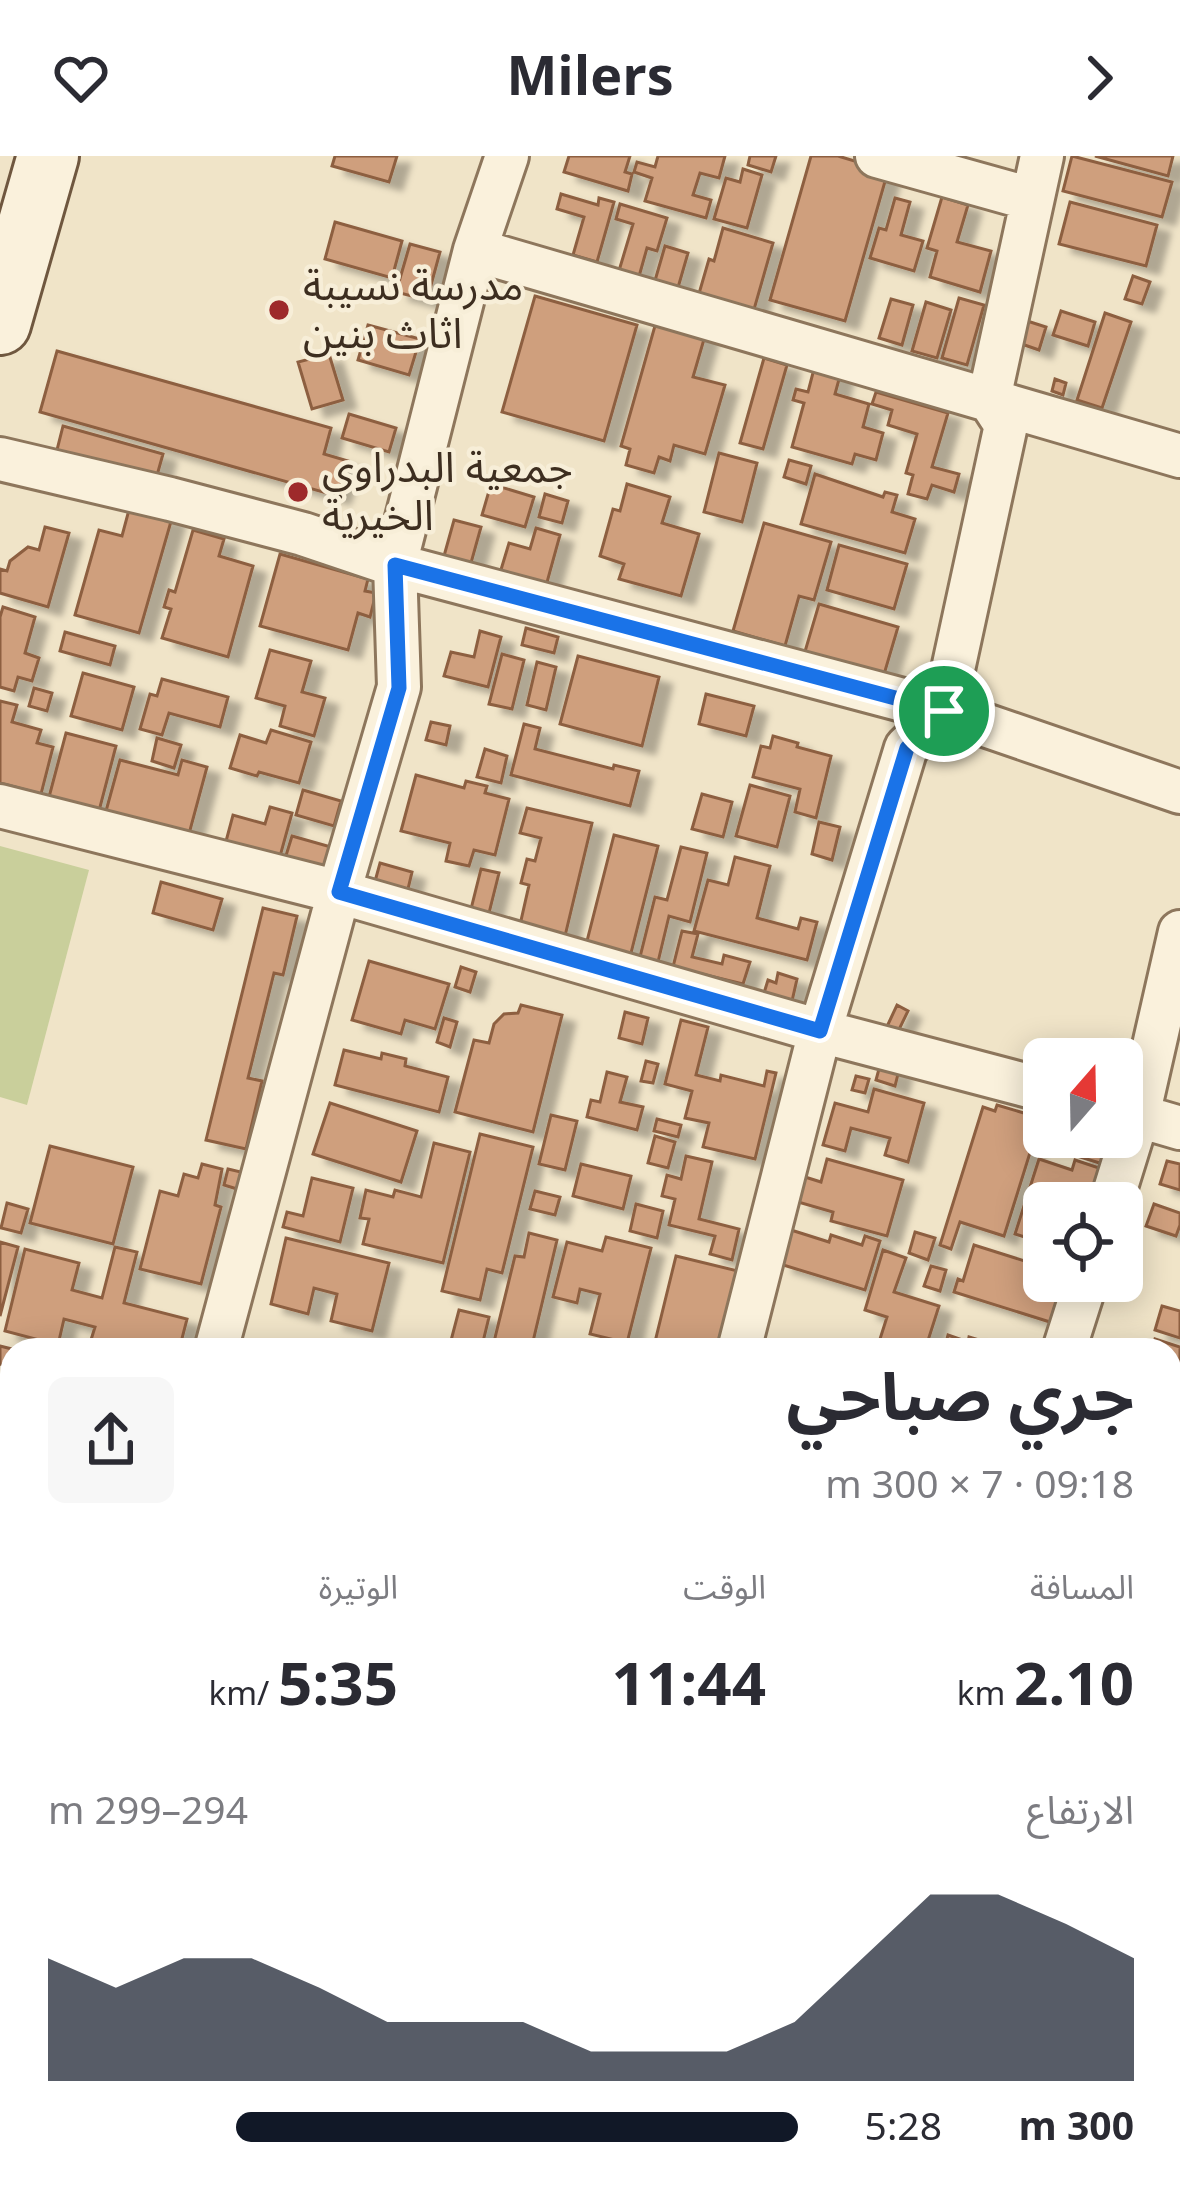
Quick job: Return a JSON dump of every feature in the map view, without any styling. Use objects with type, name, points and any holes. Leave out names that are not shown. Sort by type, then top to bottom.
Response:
[{"type":"main road","points":[[0,324],[48,156]]},
{"type":"street","points":[[218,1338],[399,688],[395,565],[475,250],[507,156]]},
{"type":"street","points":[[877,156],[1030,199]]},
{"type":"street","points":[[742,1338],[820,1031],[907,748],[944,711],[1006,425],[989,399],[1042,156]]},
{"type":"street","points":[[475,250],[1180,456]]},
{"type":"street","points":[[0,459],[170,499],[395,565],[944,711],[1180,792]]},
{"type":"street","points":[[0,806],[339,892],[1023,1084]]},
{"type":"street","points":[[1143,1066],[1180,932]]},
{"type":"street","points":[[1143,1117],[1180,1128]]},
{"type":"street","points":[[1068,1338],[1079,1302]]},
{"type":"green space","points":[[0,846],[89,870],[27,1105],[0,1097]]},
{"type":"building","points":[[335,156],[397,156],[389,182],[332,166]]},
{"type":"building","points":[[569,156],[630,156],[625,172],[632,174],[628,191],[564,172]]},
{"type":"building","points":[[658,156],[725,156],[719,178],[700,173],[693,195],[711,200],[706,218],[645,201],[652,178],[634,172],[637,162],[655,167]]},
{"type":"building","points":[[750,156],[776,156],[771,172],[748,165]]},
{"type":"building","points":[[811,156],[838,156],[888,171],[845,321],[770,300]]},
{"type":"building","points":[[1072,156],[1172,182],[1162,217],[1063,191]]},
{"type":"building","points":[[1095,156],[1173,156],[1168,176]]},
{"type":"building","points":[[743,169],[762,175],[747,228],[714,219],[726,178],[740,182]]},
{"type":"building","points":[[561,194],[598,205],[599,198],[614,202],[597,262],[573,255],[584,217],[557,209]]},
{"type":"building","points":[[942,197],[968,205],[957,242],[991,251],[980,292],[930,277],[937,251],[927,248]]},
{"type":"building","points":[[895,198],[910,202],[901,235],[923,241],[914,271],[870,258],[879,228],[886,230]]},
{"type":"building","points":[[1070,202],[1157,225],[1146,266],[1059,244]]},
{"type":"building","points":[[620,204],[667,218],[657,251],[647,248],[638,280],[618,274],[633,224],[616,219]]},
{"type":"building","points":[[335,222],[402,241],[392,278],[325,259]]},
{"type":"building","points":[[723,228],[773,243],[753,313],[698,297]]},
{"type":"building","points":[[410,244],[440,252],[427,300],[396,292]]},
{"type":"building","points":[[665,246],[688,253],[677,291],[654,284]]},
{"type":"building","points":[[1133,276],[1150,282],[1142,304],[1125,299]]},
{"type":"building","points":[[535,296],[637,325],[604,441],[502,412]]},
{"type":"building","points":[[959,298],[984,305],[967,365],[942,358]]},
{"type":"building","points":[[891,299],[913,305],[902,345],[879,338]]},
{"type":"building","points":[[926,302],[951,310],[937,358],[912,351]]},
{"type":"building","points":[[1061,311],[1095,322],[1088,346],[1053,335]]},
{"type":"building","points":[[1105,313],[1131,322],[1102,408],[1077,400]]},
{"type":"building","points":[[658,315],[707,329],[693,377],[725,385],[705,454],[674,445],[670,461],[659,457],[654,473],[626,465],[630,449],[621,446]]},
{"type":"building","points":[[1021,319],[1046,327],[1039,350],[1013,341]]},
{"type":"building","points":[[368,325],[420,339],[409,375],[358,360]]},
{"type":"building","points":[[57,351],[331,428],[324,454],[348,461],[337,496],[40,412]]},
{"type":"building","points":[[329,354],[343,400],[312,409],[298,362]]},
{"type":"building","points":[[764,358],[787,365],[763,449],[740,443]]},
{"type":"building","points":[[815,365],[841,372],[835,394],[869,404],[863,427],[883,433],[876,460],[855,454],[852,464],[792,447],[804,403],[793,400],[796,389],[808,392]]},
{"type":"building","points":[[1055,379],[1066,383],[1063,395],[1052,391]]},
{"type":"building","points":[[876,392],[948,413],[932,467],[959,474],[954,492],[932,485],[927,499],[908,494],[913,475],[906,473],[917,434],[888,425],[892,410],[872,404]]},
{"type":"building","points":[[349,414],[396,428],[389,452],[342,438]]},
{"type":"building","points":[[63,426],[163,454],[156,479],[57,450]]},
{"type":"building","points":[[719,453],[757,463],[742,522],[704,512]]},
{"type":"building","points":[[789,460],[811,466],[806,484],[784,477]]},
{"type":"building","points":[[815,474],[883,497],[885,492],[897,495],[892,512],[915,519],[905,553],[801,524]]},
{"type":"building","points":[[491,484],[534,497],[525,527],[482,515]]},
{"type":"building","points":[[627,484],[670,497],[662,523],[699,534],[681,596],[619,579],[624,564],[600,556],[613,509],[620,511]]},
{"type":"building","points":[[545,494],[568,501],[562,523],[539,517]]},
{"type":"building","points":[[130,506],[172,518],[139,633],[75,615],[99,530],[122,536]]},
{"type":"building","points":[[454,520],[481,527],[471,563],[444,556]]},
{"type":"building","points":[[764,523],[831,542],[814,600],[799,596],[785,646],[733,631]]},
{"type":"building","points":[[45,527],[69,533],[48,607],[0,593],[0,569],[7,571],[10,561],[28,547],[39,550]]},
{"type":"building","points":[[536,528],[560,535],[546,586],[500,573],[509,543],[530,549]]},
{"type":"building","points":[[193,530],[224,539],[219,556],[253,566],[228,657],[162,638],[171,609],[164,607],[169,590],[175,592]]},
{"type":"building","points":[[839,545],[907,564],[894,609],[827,590]]},
{"type":"building","points":[[280,554],[368,579],[365,591],[376,593],[370,617],[358,613],[348,650],[260,626]]},
{"type":"building","points":[[819,604],[898,627],[880,688],[801,665]]},
{"type":"building","points":[[3,607],[35,617],[25,653],[39,658],[32,681],[18,677],[14,691],[0,687]]},
{"type":"building","points":[[526,628],[558,637],[554,653],[522,645]]},
{"type":"building","points":[[480,631],[501,637],[488,687],[444,676],[451,652],[474,657]]},
{"type":"building","points":[[65,632],[115,646],[110,665],[60,651]]},
{"type":"building","points":[[270,650],[311,661],[302,692],[325,698],[314,736],[280,726],[285,706],[256,698]]},
{"type":"building","points":[[502,654],[524,660],[512,709],[489,704]]},
{"type":"building","points":[[578,656],[659,677],[642,746],[560,724]]},
{"type":"building","points":[[537,662],[556,667],[546,710],[527,705]]},
{"type":"building","points":[[83,673],[134,687],[122,730],[71,716]]},
{"type":"building","points":[[162,679],[228,697],[220,727],[169,713],[162,735],[140,729],[150,694],[157,696]]},
{"type":"building","points":[[34,688],[52,693],[47,711],[29,706]]},
{"type":"building","points":[[706,694],[754,706],[746,736],[699,724]]},
{"type":"building","points":[[0,701],[17,705],[12,722],[41,730],[37,743],[53,747],[41,794],[0,783]]},
{"type":"building","points":[[431,722],[450,726],[446,745],[426,740]]},
{"type":"building","points":[[524,724],[540,728],[535,749],[639,771],[630,806],[511,775]]},
{"type":"building","points":[[271,730],[311,742],[299,783],[230,768],[240,735],[266,743]]},
{"type":"building","points":[[66,733],[116,746],[99,811],[49,797]]},
{"type":"building","points":[[773,736],[831,756],[816,818],[795,812],[800,789],[753,777],[761,746],[770,748]]},
{"type":"building","points":[[157,738],[181,745],[174,768],[152,761]]},
{"type":"building","points":[[485,749],[507,756],[501,783],[477,777]]},
{"type":"building","points":[[120,760],[178,775],[182,760],[207,767],[189,834],[106,811]]},
{"type":"building","points":[[416,775],[464,788],[466,781],[487,786],[485,793],[509,799],[495,855],[474,850],[469,866],[446,861],[450,843],[401,831]]},
{"type":"building","points":[[750,785],[790,796],[777,847],[736,836]]},
{"type":"building","points":[[303,790],[341,801],[334,826],[296,815]]},
{"type":"building","points":[[702,794],[732,802],[723,837],[692,829]]},
{"type":"building","points":[[270,807],[292,813],[279,860],[225,845],[233,815],[265,824]]},
{"type":"building","points":[[527,808],[592,823],[565,936],[520,925],[529,885],[521,883],[527,859],[535,861],[541,838],[520,833]]},
{"type":"building","points":[[819,822],[840,827],[832,860],[812,854]]},
{"type":"building","points":[[614,835],[658,846],[630,957],[586,945]]},
{"type":"building","points":[[292,836],[331,847],[323,873],[284,862]]},
{"type":"building","points":[[681,847],[707,853],[690,922],[669,916],[658,962],[640,957],[655,897],[667,900]]},
{"type":"building","points":[[735,857],[770,866],[757,918],[798,929],[801,918],[817,922],[807,960],[694,931],[708,880],[728,885]]},
{"type":"building","points":[[380,863],[412,872],[407,893],[374,885]]},
{"type":"building","points":[[481,869],[499,873],[489,913],[471,909]]},
{"type":"building","points":[[161,882],[222,899],[213,930],[153,913]]},
{"type":"building","points":[[263,908],[297,916],[283,975],[274,973],[248,1078],[262,1081],[246,1149],[206,1140]]},
{"type":"building","points":[[682,931],[698,934],[692,957],[722,964],[724,955],[750,962],[743,984],[673,967]]},
{"type":"building","points":[[369,961],[449,984],[435,1029],[405,1020],[401,1034],[352,1020]]},
{"type":"building","points":[[461,967],[476,972],[470,992],[455,987]]},
{"type":"building","points":[[778,973],[797,979],[792,1001],[764,993],[768,980],[776,983]]},
{"type":"building","points":[[521,1005],[562,1015],[533,1132],[455,1112],[474,1040],[489,1043],[494,1024],[504,1014],[518,1013]]},
{"type":"building","points":[[897,1005],[908,1011],[894,1040],[883,1035]]},
{"type":"building","points":[[625,1012],[648,1018],[642,1044],[619,1038]]},
{"type":"building","points":[[444,1018],[457,1022],[450,1047],[437,1042]]},
{"type":"building","points":[[681,1020],[708,1027],[696,1075],[720,1081],[721,1075],[764,1086],[767,1071],[776,1073],[755,1159],[703,1147],[709,1123],[685,1118],[692,1091],[665,1084]]},
{"type":"building","points":[[344,1050],[406,1059],[405,1066],[448,1077],[439,1112],[335,1085]]},
{"type":"building","points":[[646,1061],[658,1064],[653,1083],[641,1081]]},
{"type":"building","points":[[880,1065],[899,1070],[895,1086],[876,1080]]},
{"type":"building","points":[[607,1072],[627,1077],[620,1102],[643,1107],[637,1130],[587,1117],[591,1100],[600,1102]]},
{"type":"building","points":[[856,1076],[869,1079],[865,1093],[852,1090]]},
{"type":"building","points":[[874,1089],[924,1103],[908,1162],[885,1155],[890,1138],[851,1128],[845,1151],[823,1145],[835,1103],[868,1112]]},
{"type":"building","points":[[330,1103],[417,1131],[401,1182],[313,1154]]},
{"type":"building","points":[[997,1105],[1023,1113],[1023,1158],[1028,1158],[1004,1236],[960,1222],[951,1249],[940,1245],[983,1107],[995,1111]]},
{"type":"building","points":[[551,1115],[577,1121],[565,1170],[539,1164]]},
{"type":"building","points":[[657,1119],[681,1125],[678,1137],[654,1131]]},
{"type":"building","points":[[480,1134],[533,1147],[502,1273],[487,1269],[480,1300],[442,1291]]},
{"type":"building","points":[[655,1136],[675,1142],[668,1168],[648,1163]]},
{"type":"building","points":[[434,1143],[470,1152],[443,1263],[363,1244],[369,1219],[360,1218],[366,1190],[393,1197],[395,1190],[421,1197]]},
{"type":"building","points":[[50,1146],[133,1167],[113,1244],[30,1223]]},
{"type":"building","points":[[686,1156],[712,1162],[699,1219],[739,1229],[732,1260],[710,1254],[715,1236],[669,1225],[675,1199],[662,1196],[667,1175],[681,1179]]},
{"type":"building","points":[[827,1159],[903,1180],[887,1236],[831,1221],[833,1212],[798,1202],[805,1177],[821,1182]]},
{"type":"building","points":[[1039,1159],[1072,1170],[1075,1160],[1102,1169],[1098,1182],[1032,1182]]},
{"type":"building","points":[[1167,1161],[1180,1164],[1180,1190],[1160,1184]]},
{"type":"building","points":[[202,1164],[222,1169],[215,1205],[221,1207],[201,1284],[140,1269],[160,1191],[178,1196],[184,1174],[198,1178]]},
{"type":"building","points":[[581,1164],[631,1176],[623,1209],[573,1196]]},
{"type":"building","points":[[228,1169],[241,1172],[237,1189],[224,1185]]},
{"type":"building","points":[[312,1178],[353,1188],[340,1242],[283,1227],[287,1212],[303,1216]]},
{"type":"building","points":[[535,1191],[560,1197],[555,1215],[530,1209]]},
{"type":"building","points":[[7,1203],[28,1209],[21,1233],[1,1228]]},
{"type":"building","points":[[636,1204],[663,1211],[657,1238],[630,1231]]},
{"type":"building","points":[[1154,1204],[1180,1213],[1176,1236],[1146,1226]]},
{"type":"building","points":[[1023,1209],[1023,1236],[1015,1234]]},
{"type":"building","points":[[791,1230],[829,1242],[831,1235],[862,1245],[865,1236],[880,1241],[865,1290],[780,1264]]},
{"type":"building","points":[[915,1232],[935,1238],[928,1260],[909,1253]]},
{"type":"building","points":[[529,1233],[557,1240],[534,1338],[495,1338],[515,1256],[524,1257]]},
{"type":"building","points":[[606,1237],[651,1248],[628,1338],[590,1334],[600,1294],[580,1289],[577,1303],[553,1297],[567,1242],[602,1251]]},
{"type":"building","points":[[286,1238],[389,1263],[372,1331],[331,1321],[337,1294],[314,1288],[308,1314],[271,1304]]},
{"type":"building","points":[[0,1242],[18,1247],[0,1316]]},
{"type":"building","points":[[974,1245],[1023,1260],[1023,1302],[1056,1302],[1050,1322],[954,1292],[958,1279],[963,1281]]},
{"type":"building","points":[[115,1247],[137,1252],[124,1303],[187,1319],[182,1338],[92,1338],[95,1327],[64,1319],[60,1338],[5,1331],[25,1249],[79,1263],[72,1290],[102,1298]]},
{"type":"building","points":[[883,1250],[906,1258],[894,1292],[939,1306],[929,1338],[880,1338],[887,1317],[865,1310]]},
{"type":"building","points":[[676,1256],[738,1271],[721,1338],[656,1338]]},
{"type":"building","points":[[931,1266],[946,1270],[940,1291],[924,1286]]},
{"type":"building","points":[[1162,1306],[1180,1311],[1180,1338],[1155,1330]]},
{"type":"building","points":[[459,1310],[489,1317],[484,1338],[452,1338]]},
{"type":"place","name":"مدرسة نسيبة اثاث بنين","points":[[279,310]]},
{"type":"place","name":"جمعية البدراوي الخيرية","points":[[298,492]]},
{"type":"route","points":[[395,565],[944,711],[907,748],[820,1031],[339,892],[399,688],[395,565]]}]
